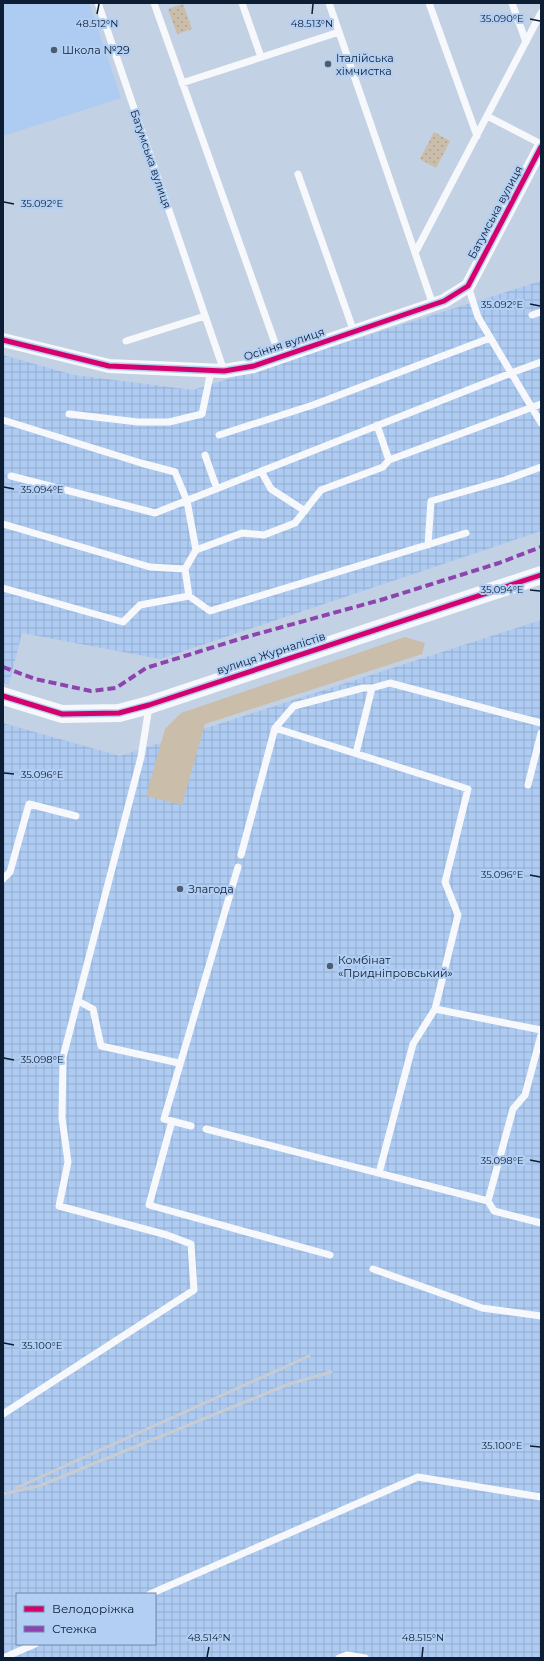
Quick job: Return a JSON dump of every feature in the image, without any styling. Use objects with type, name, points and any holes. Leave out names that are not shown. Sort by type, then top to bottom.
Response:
[{"type":"street","name":"Батумська вулиця","points":[[468,286],[541,146]]},
{"type":"street","name":"Осіння вулиця","points":[[3,340],[109,366],[217,371],[254,366],[444,301],[468,286]]},
{"type":"street","name":"вулиця Журналістів","points":[[3,696],[62,714],[119,713],[149,705],[541,575]]},
{"type":"lane","name":"Батумська вулиця","points":[[98,3],[205,316],[217,371]]},
{"type":"lane","points":[[154,3],[280,357]]},
{"type":"lane","points":[[242,3],[260,57]]},
{"type":"lane","points":[[329,3],[433,305]]},
{"type":"lane","points":[[429,3],[477,136]]},
{"type":"lane","points":[[512,3],[526,42]]},
{"type":"lane","points":[[416,253],[541,13]]},
{"type":"lane","points":[[182,84],[338,32]]},
{"type":"lane","points":[[487,116],[541,146]]},
{"type":"lane","points":[[298,174],[354,332]]},
{"type":"lane","points":[[468,286],[478,317],[541,423]]},
{"type":"lane","points":[[532,315],[541,312]]},
{"type":"lane","points":[[126,341],[205,316]]},
{"type":"lane","points":[[219,435],[313,405],[490,338]]},
{"type":"lane","points":[[11,476],[155,513],[541,362]]},
{"type":"lane","points":[[69,414],[138,422],[169,422],[202,414],[217,371]]},
{"type":"lane","points":[[196,550],[242,533],[264,535],[295,523],[321,490],[383,467],[388,460],[531,406],[541,404]]},
{"type":"lane","points":[[3,420],[141,463],[175,472],[187,501],[196,550],[186,569],[189,596]]},
{"type":"lane","points":[[377,425],[388,460]]},
{"type":"lane","points":[[206,456],[217,489]]},
{"type":"lane","points":[[428,545],[431,501],[504,480],[541,467]]},
{"type":"lane","points":[[261,471],[271,489],[305,511]]},
{"type":"lane","points":[[3,524],[150,567],[186,569]]},
{"type":"lane","points":[[3,588],[123,622],[140,604],[189,596],[210,611],[466,533]]},
{"type":"lane","points":[[240,855],[275,728],[294,706],[390,683],[541,723]]},
{"type":"lane","points":[[356,753],[372,688]]},
{"type":"lane","points":[[3,1414],[194,1290],[191,1244],[167,1235],[59,1206],[68,1162],[62,1118],[63,1058],[141,757],[149,705]]},
{"type":"lane","points":[[275,728],[468,789],[445,882],[458,915],[435,1010],[413,1044],[379,1173]]},
{"type":"lane","points":[[528,785],[541,733]]},
{"type":"lane","points":[[3,879],[10,872],[29,804],[76,816]]},
{"type":"lane","points":[[191,1126],[164,1119],[179,1063],[238,867]]},
{"type":"lane","points":[[78,1001],[93,1009],[101,1046],[179,1063]]},
{"type":"lane","points":[[435,1010],[541,1030]]},
{"type":"lane","points":[[488,1201],[513,1109],[525,1095],[541,1035]]},
{"type":"lane","points":[[172,1121],[149,1204],[330,1255]]},
{"type":"lane","points":[[206,1129],[488,1201],[494,1211],[541,1223]]},
{"type":"lane","points":[[373,1269],[482,1308],[541,1316]]},
{"type":"lane","points":[[152,1593],[418,1477],[541,1496]]},
{"type":"lane","points":[[3,1658],[33,1645]]},
{"type":"lane","points":[[339,1658],[347,1655],[365,1658]]},
{"type":"shaded area","name":"Школа №29","points":[[3,3],[89,3],[121,98],[3,136]]},
{"type":"shaded area","points":[[183,4],[192,29],[177,34],[168,9]]},
{"type":"shaded area","points":[[434,132],[450,141],[436,168],[420,159]]},
{"type":"shaded area","points":[[541,281],[541,531],[160,659],[22,633],[9,684],[3,683],[3,355],[74,375],[193,390]]},
{"type":"shaded area","points":[[541,620],[541,1658],[3,1658],[3,723],[120,756]]},
{"type":"shaded area","points":[[405,637],[425,643],[422,654],[205,724],[182,805],[146,796],[165,729],[181,713]]},
{"type":"railway","points":[[16,1488],[309,1356]]},
{"type":"railway","points":[[3,1494],[39,1486],[289,1384],[331,1372]]},
{"type":"marked path","points":[[3,667],[35,679],[91,691],[116,688],[146,668],[246,637],[384,599],[499,563],[541,547]]},
{"type":"cycle path","points":[[3,340],[109,366],[224,371],[254,366],[444,301],[468,286],[541,147]]},
{"type":"cycle path","points":[[3,696],[62,714],[119,713],[149,705],[541,575]]},
{"type":"place","name":"Школа №29","points":[[54,50]]},
{"type":"place","name":"Італійська хімчистка","points":[[328,64]]},
{"type":"place","name":"Злагода","points":[[180,889]]},
{"type":"place","name":"Комбінат «Придніпровський»","points":[[330,966]]}]
